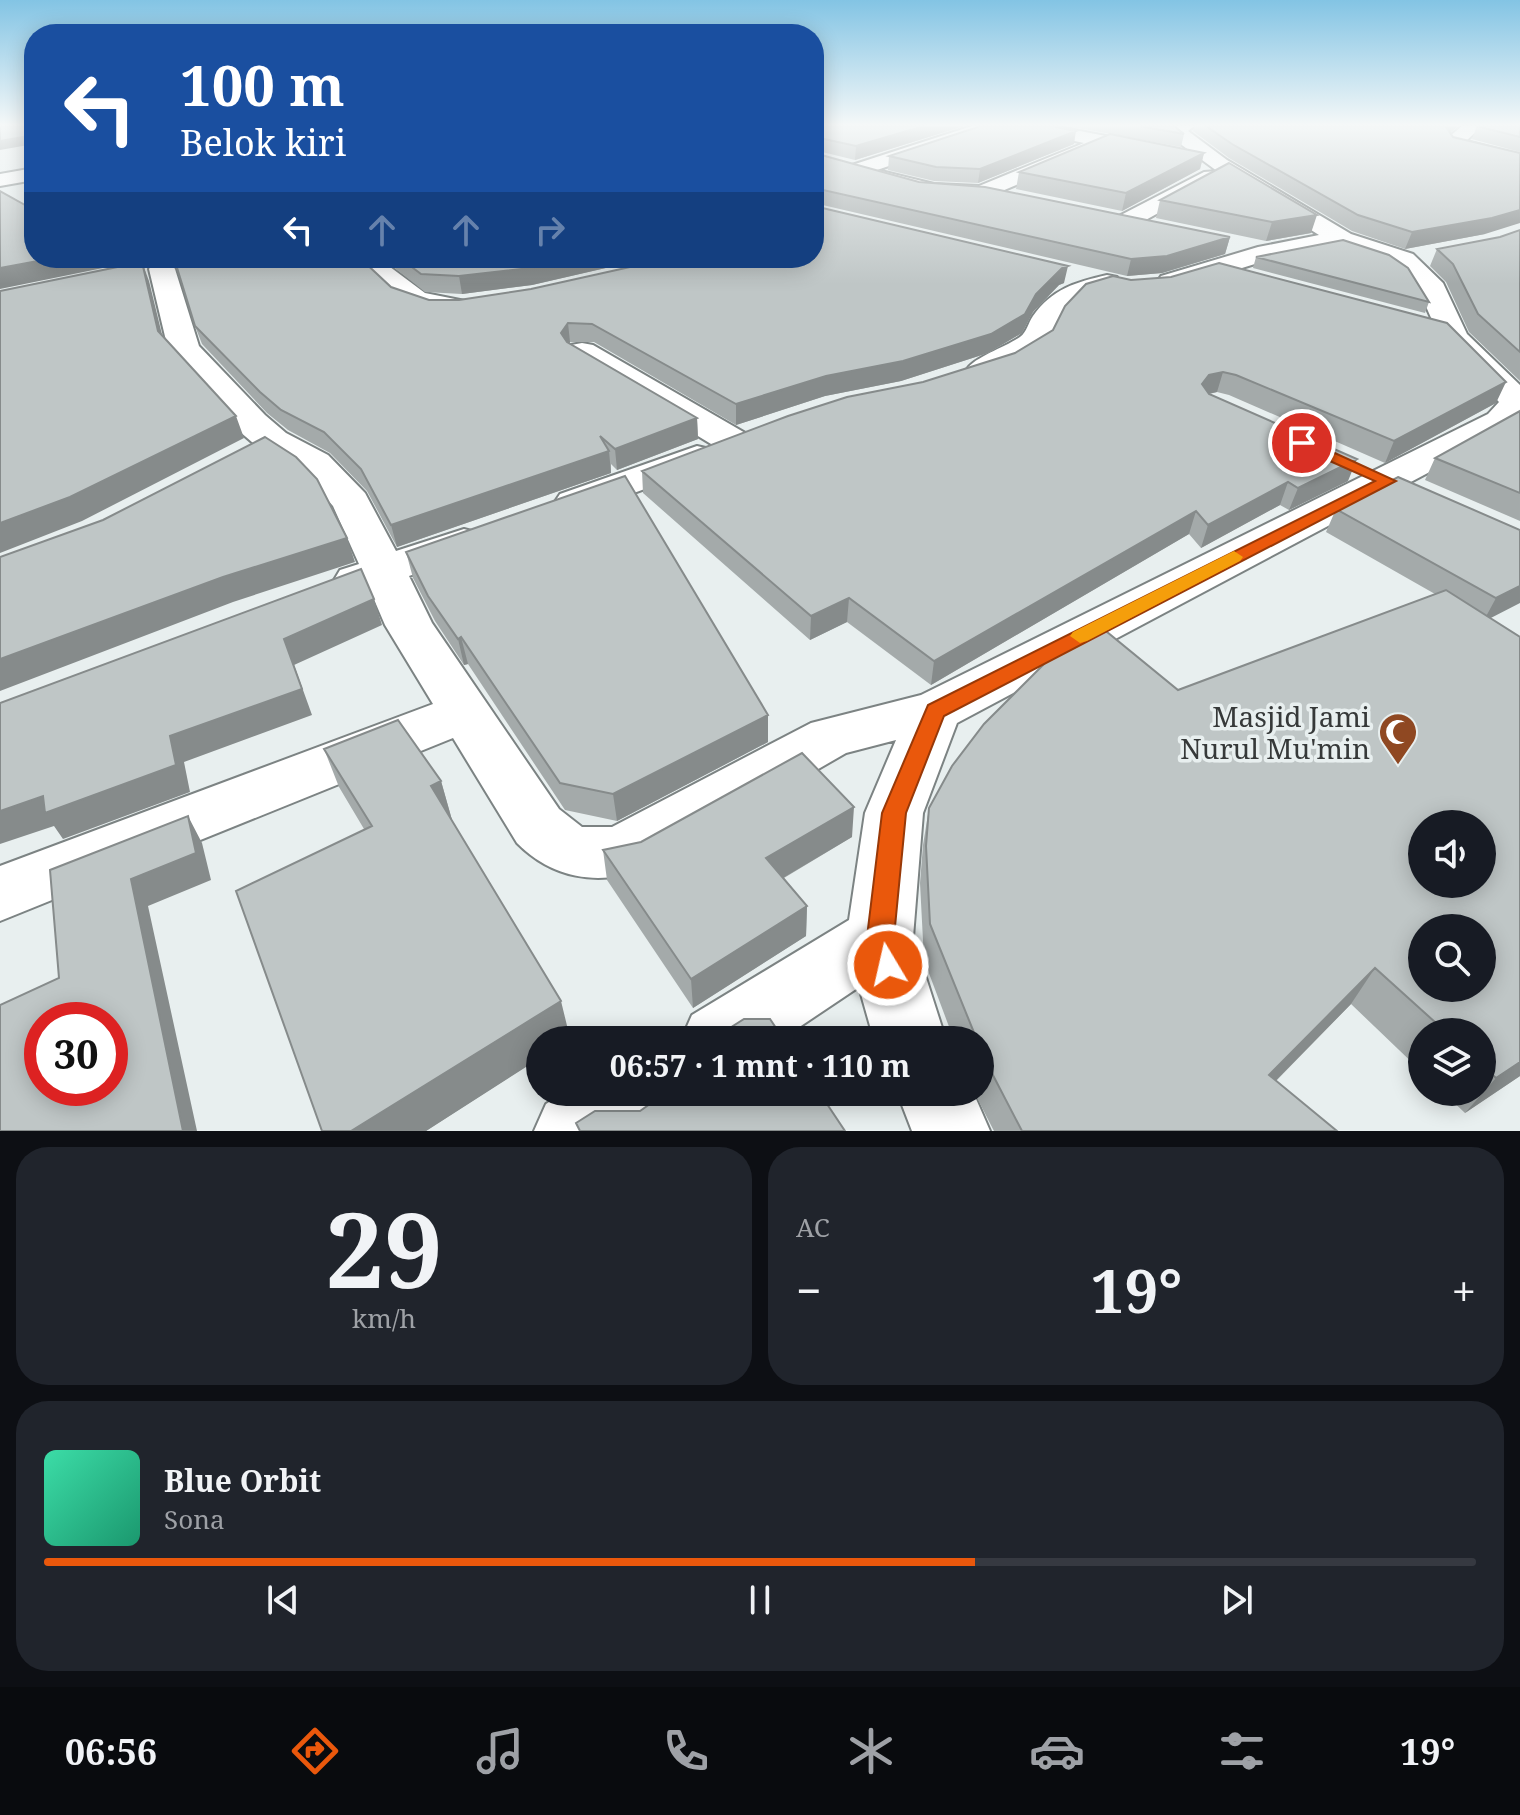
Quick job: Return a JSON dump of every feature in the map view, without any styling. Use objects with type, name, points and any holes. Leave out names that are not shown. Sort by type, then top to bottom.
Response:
[{"type":"street","points":[[885,179],[932,193],[950,195],[983,192],[1017,179]]},
{"type":"street","points":[[1125,222],[1201,179]]},
{"type":"street","points":[[162,268],[184,349],[252,423],[273,441],[315,463],[351,502],[409,625],[538,826],[555,843],[586,856],[621,852],[830,737],[935,711],[1262,542],[1408,490],[1513,412],[1517,401],[1436,329],[1429,283],[1417,258],[1342,239],[1239,179]]},
{"type":"street","points":[[983,192],[1025,201]]},
{"type":"street","points":[[1096,216],[1168,231]]},
{"type":"street","points":[[944,382],[1000,363],[1037,340],[1045,320],[1071,293],[1131,286],[1213,269],[1267,252],[1342,239]]},
{"type":"street","points":[[1225,243],[1267,252]]},
{"type":"street","points":[[374,268],[416,302],[441,308],[486,303]]},
{"type":"street","points":[[1213,269],[1258,281]]},
{"type":"street","points":[[1061,272],[1131,286]]},
{"type":"street","points":[[313,594],[519,523],[754,434],[582,352]]},
{"type":"street","points":[[231,463],[273,441]]},
{"type":"street","points":[[1345,462],[1408,490]]},
{"type":"street","points":[[0,894],[467,711]]},
{"type":"street","points":[[904,1026],[880,937],[894,813],[935,711]]},
{"type":"street","points":[[739,1026],[880,937]]},
{"type":"street","points":[[573,1131],[613,1106]]},
{"type":"street","points":[[940,1106],[951,1131]]},
{"type":"building","points":[[824,179],[907,179],[985,187],[1230,237],[1167,256],[1131,259],[824,190]]},
{"type":"building","points":[[1054,179],[1154,179],[1126,193]]},
{"type":"building","points":[[1200,179],[1256,179],[1317,215],[1272,222],[1160,200]]},
{"type":"building","points":[[1294,179],[1520,179],[1520,210],[1492,218],[1412,232],[1358,215]]},
{"type":"building","points":[[0,191],[24,204],[24,264],[0,268]]},
{"type":"building","points":[[824,208],[1068,266],[1062,268],[1036,294],[1025,314],[991,334],[903,361],[826,376],[736,404],[592,324],[568,323],[561,333],[567,342],[697,418],[615,449],[600,436],[609,451],[391,525],[361,469],[324,432],[281,410],[260,392],[195,326],[177,268],[371,268],[391,287],[429,300],[459,300],[531,289],[626,268],[824,268]]},
{"type":"building","points":[[1520,230],[1520,352],[1478,314],[1453,264],[1437,249]]},
{"type":"building","points":[[1343,240],[1389,255],[1408,268],[1429,302],[1256,257]]},
{"type":"building","points":[[1219,263],[1447,323],[1506,382],[1394,441],[1236,375],[1223,372],[1209,375],[1202,384],[1209,394],[1357,459],[1298,488],[1288,482],[1208,525],[1196,511],[934,661],[849,598],[811,616],[642,471],[847,397],[923,382],[1015,353],[1053,330],[1065,306],[1086,284],[1113,276],[1131,280],[1171,277]]},
{"type":"building","points":[[113,268],[143,268],[158,331],[236,416],[70,497],[0,523],[0,291]]},
{"type":"building","points":[[413,268],[530,268],[459,276],[421,274]]},
{"type":"building","points":[[1520,411],[1520,493],[1435,458]]},
{"type":"building","points":[[265,437],[296,457],[317,479],[347,538],[223,577],[0,659],[0,557],[103,520]]},
{"type":"building","points":[[625,476],[768,715],[613,794],[560,783],[461,637],[458,639],[428,596],[406,552]]},
{"type":"building","points":[[1398,477],[1520,530],[1520,586],[1496,598],[1336,509]]},
{"type":"building","points":[[361,569],[374,599],[284,639],[302,689],[170,736],[176,765],[45,813],[43,796],[0,811],[0,703]]},
{"type":"building","points":[[1446,590],[1520,637],[1520,1062],[1496,1078],[1496,1018],[1430,1018],[1413,1002],[1496,1002],[1496,914],[1408,914],[1408,998],[1375,968],[1269,1075],[1337,1131],[1022,1131],[994,1077],[994,1026],[971,1026],[930,924],[926,846],[929,808],[952,766],[984,724],[1074,634],[1096,623],[1178,690]]},
{"type":"building","points":[[398,720],[441,781],[431,786],[561,1001],[351,1131],[322,1131],[236,891],[372,826],[324,749]]},
{"type":"building","points":[[802,753],[854,807],[766,858],[807,906],[691,979],[603,850],[641,842]]},
{"type":"building","points":[[188,816],[196,853],[131,879],[183,1131],[0,1131],[0,1005],[59,978],[50,870]]},
{"type":"building","points":[[744,1019],[770,1019],[775,1026],[733,1026]]},
{"type":"building","points":[[647,1106],[828,1106],[845,1131],[580,1131],[576,1123],[595,1111],[640,1111]]},
{"type":"slow traffic","points":[[1080,636],[1234,557]]},
{"type":"place","name":"Masjid Jami Nurul Mu'min","points":[[1398,766]]},
{"type":"route","points":[[888,965],[880,937],[894,813],[935,711],[1262,542],[1388,481],[1302,443]]}]
